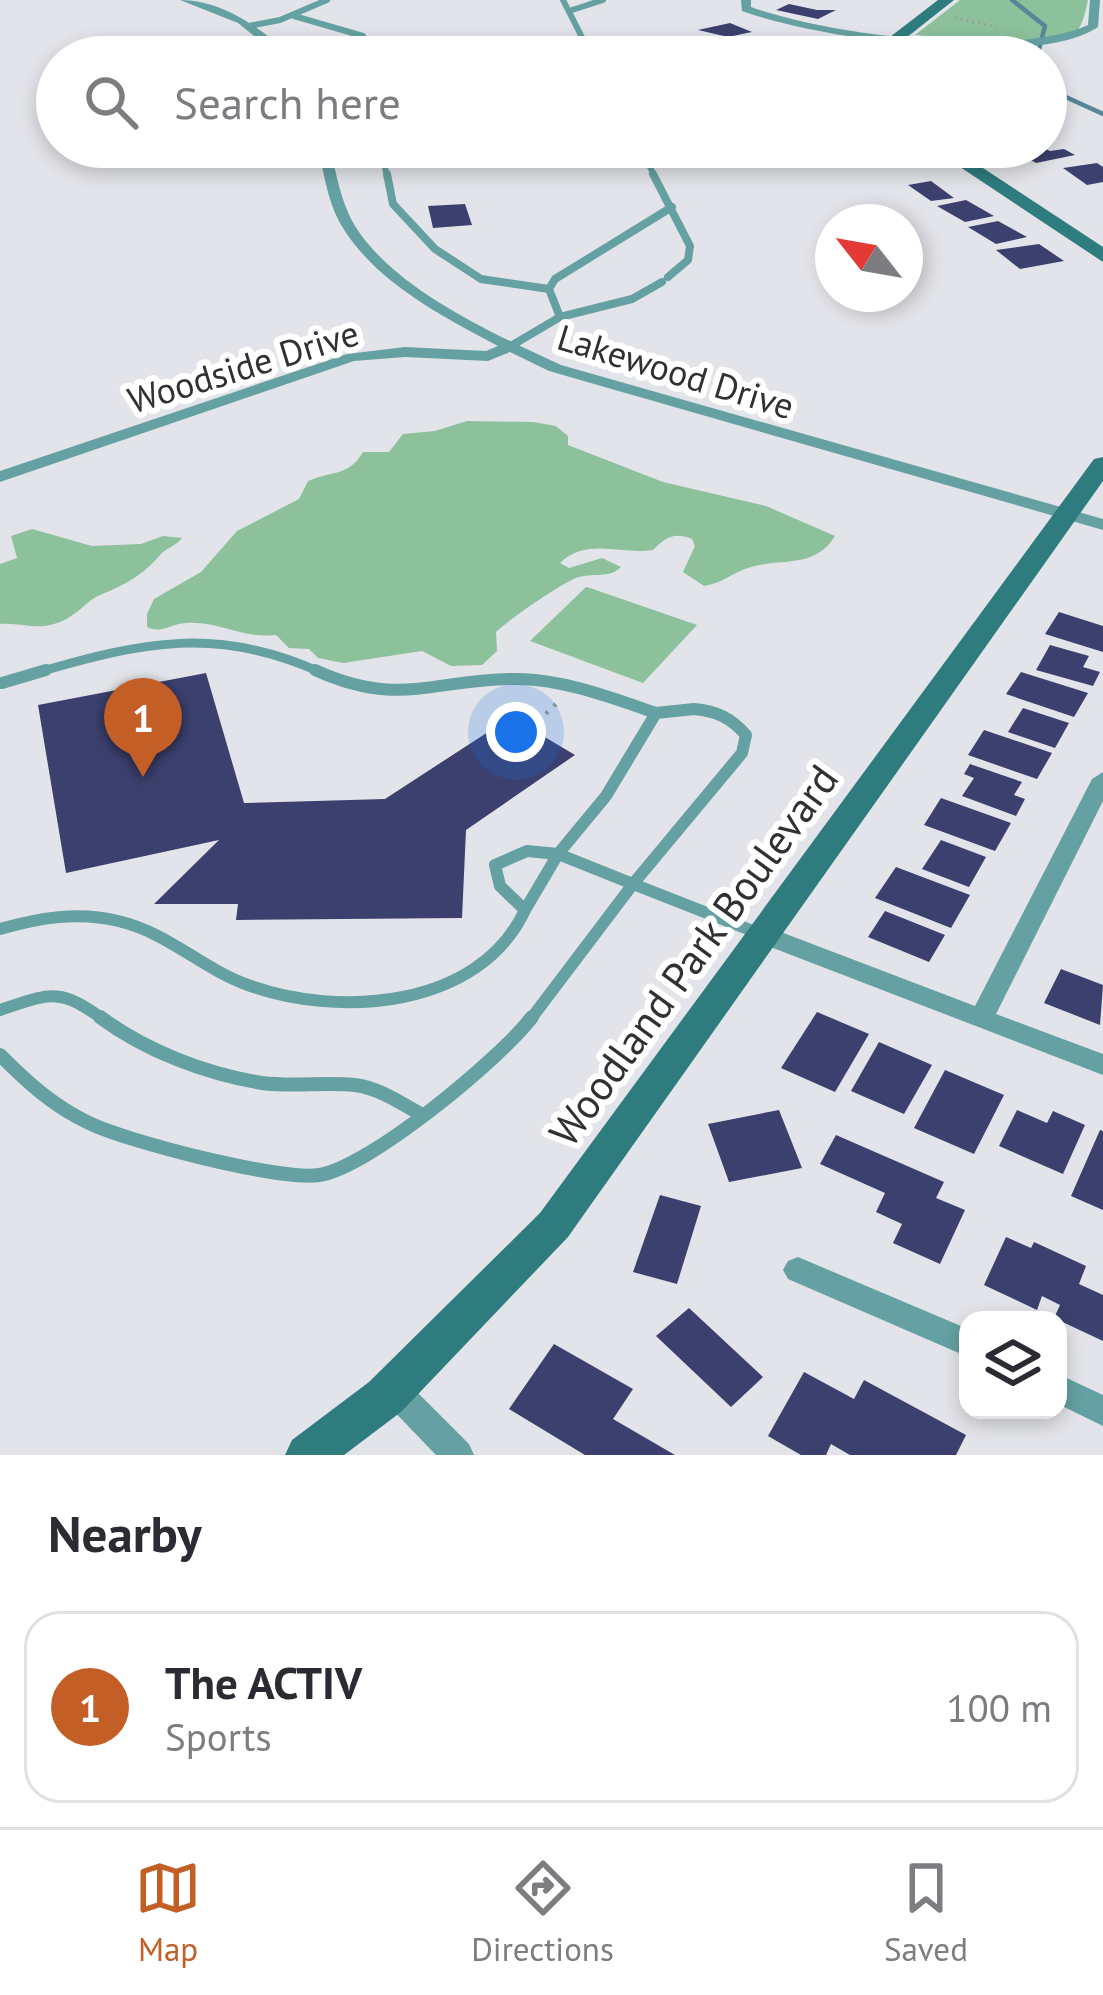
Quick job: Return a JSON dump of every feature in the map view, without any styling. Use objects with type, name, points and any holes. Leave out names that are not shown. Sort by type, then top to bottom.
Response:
[{"type":"street","points":[[185,0],[249,26],[261,36]]},
{"type":"street","points":[[746,0],[746,9],[772,20],[891,36]]},
{"type":"street","points":[[1082,38],[1093,27],[1095,0]]},
{"type":"street","points":[[900,36],[945,8]]},
{"type":"street","points":[[1067,41],[1082,38],[1103,43]]},
{"type":"street","name":"Lakewood Drive","points":[[330,168],[346,223],[371,256],[509,347],[555,368],[1103,525]]},
{"type":"street","points":[[971,168],[1103,256]]},
{"type":"street","name":"Woodside Drive","points":[[0,477],[352,357],[405,352],[488,356],[509,347]]},
{"type":"street","name":"Woodland Park Boulevard","points":[[308,1455],[393,1389],[554,1225],[1103,464]]},
{"type":"street","points":[[982,1016],[1103,779]]},
{"type":"street","points":[[764,935],[1103,1065]]},
{"type":"street","points":[[798,1270],[959,1339]]},
{"type":"street","points":[[393,1389],[458,1455]]},
{"type":"street","points":[[1067,1393],[1103,1411]]},
{"type":"lane","points":[[249,26],[293,16],[327,0]]},
{"type":"lane","points":[[563,0],[582,36]]},
{"type":"lane","points":[[569,11],[604,0]]},
{"type":"lane","points":[[293,16],[363,36]]},
{"type":"lane","points":[[385,168],[393,204],[435,249],[481,279],[550,289]]},
{"type":"lane","points":[[509,347],[560,317],[632,299],[688,260],[690,246],[651,168]]},
{"type":"lane","points":[[550,289],[556,279],[672,207]]},
{"type":"lane","points":[[550,289],[560,317]]},
{"type":"lane","points":[[0,1055],[39,1094],[91,1125],[272,1175],[322,1175],[356,1160],[422,1115],[512,1044],[633,884],[742,753],[746,735],[735,720],[694,706],[656,713],[579,688],[516,679],[444,692],[380,692],[343,684],[272,652],[224,641],[137,645],[1,683]]},
{"type":"lane","points":[[0,929],[52,916],[98,914],[133,923],[235,979],[296,998],[399,1001],[446,984],[489,958],[514,933],[537,881],[596,810],[656,713]]},
{"type":"lane","points":[[526,911],[507,897],[495,879],[495,865],[516,850],[536,848],[764,935]]},
{"type":"lane","points":[[0,1010],[51,993],[73,997],[132,1041],[175,1058],[257,1082],[312,1088],[355,1085],[388,1095],[422,1115]]},
{"type":"path","points":[[945,8],[1003,28]]},
{"type":"green space","points":[[960,0],[1088,0],[1079,28],[1067,36],[915,35]]},
{"type":"green space","points":[[467,421],[556,426],[568,436],[568,445],[663,482],[766,506],[835,536],[827,547],[807,558],[748,568],[704,586],[683,572],[695,546],[686,537],[671,537],[653,550],[605,549],[570,555],[560,563],[569,568],[602,558],[621,567],[576,578],[523,611],[496,632],[497,651],[482,665],[451,666],[422,651],[343,663],[318,658],[309,649],[289,648],[276,635],[252,635],[198,623],[147,627],[154,599],[201,572],[237,531],[299,499],[308,481],[346,469],[363,452],[389,452],[403,434]]},
{"type":"green space","points":[[32,529],[92,546],[141,544],[163,536],[182,538],[133,579],[95,597],[62,621],[47,626],[0,624],[0,564],[17,558],[11,536]]},
{"type":"green space","points":[[586,587],[697,625],[643,683],[530,641]]},
{"type":"building","points":[[789,4],[836,10],[818,19],[776,10]]},
{"type":"building","points":[[730,23],[752,32],[724,36],[698,30]]},
{"type":"building","points":[[1097,163],[1103,167],[1103,182],[1087,185],[1063,168]]},
{"type":"building","points":[[931,181],[954,198],[931,201],[908,185]]},
{"type":"building","points":[[966,200],[994,216],[965,222],[937,206]]},
{"type":"building","points":[[465,204],[472,225],[433,228],[428,206]]},
{"type":"building","points":[[998,221],[1027,237],[996,244],[968,227]]},
{"type":"building","points":[[1039,244],[1064,261],[1020,269],[996,250]]},
{"type":"building","points":[[1059,612],[1103,626],[1103,652],[1045,634]]},
{"type":"building","points":[[1050,645],[1089,656],[1083,667],[1100,672],[1093,686],[1036,670]]},
{"type":"building","points":[[1021,672],[1088,693],[1074,717],[1006,694]]},
{"type":"building","points":[[206,673],[244,803],[385,799],[511,717],[575,755],[466,830],[462,918],[236,920],[238,904],[154,904],[219,840],[66,873],[38,705]]},
{"type":"building","points":[[1023,708],[1069,723],[1055,748],[1008,732]]},
{"type":"building","points":[[984,730],[1052,753],[1037,779],[968,755]]},
{"type":"building","points":[[970,764],[1022,782],[1014,795],[1025,799],[1016,816],[962,796],[974,778],[964,774]]},
{"type":"building","points":[[941,798],[1011,823],[995,851],[924,825]]},
{"type":"building","points":[[941,840],[986,857],[969,887],[922,869]]},
{"type":"building","points":[[896,867],[970,895],[951,928],[875,898]]},
{"type":"building","points":[[885,911],[945,935],[929,962],[868,937]]},
{"type":"building","points":[[1061,969],[1103,985],[1100,1025],[1044,1003]]},
{"type":"building","points":[[817,1012],[869,1034],[835,1092],[781,1068]]},
{"type":"building","points":[[879,1042],[932,1065],[904,1114],[851,1091]]},
{"type":"building","points":[[945,1070],[1004,1095],[974,1154],[914,1128]]},
{"type":"building","points":[[779,1110],[802,1168],[729,1182],[708,1124]]},
{"type":"building","points":[[1017,1110],[1047,1123],[1053,1111],[1085,1125],[1063,1174],[999,1146]]},
{"type":"building","points":[[1103,1131],[1103,1210],[1071,1196]]},
{"type":"building","points":[[836,1135],[944,1182],[936,1198],[965,1210],[940,1264],[893,1243],[902,1224],[876,1212],[885,1193],[820,1164]]},
{"type":"building","points":[[660,1195],[701,1206],[677,1284],[633,1272]]},
{"type":"building","points":[[1006,1237],[1031,1248],[1034,1242],[1086,1266],[1079,1284],[1103,1295],[1103,1341],[1067,1324],[1067,1311],[1057,1311],[1060,1305],[1042,1296],[1037,1310],[984,1285]]},
{"type":"building","points":[[689,1308],[763,1377],[731,1407],[656,1336]]},
{"type":"building","points":[[554,1344],[633,1389],[613,1419],[675,1455],[585,1455],[509,1409]]},
{"type":"building","points":[[804,1372],[854,1399],[864,1380],[966,1435],[956,1455],[850,1455],[831,1444],[826,1455],[801,1455],[768,1436]]},
{"type":"waterway","points":[[1012,0],[1045,26],[1042,36]]},
{"type":"waterway","points":[[1067,98],[1103,114]]},
{"type":"place","name":"The ACTIV","points":[[143,777]]}]
